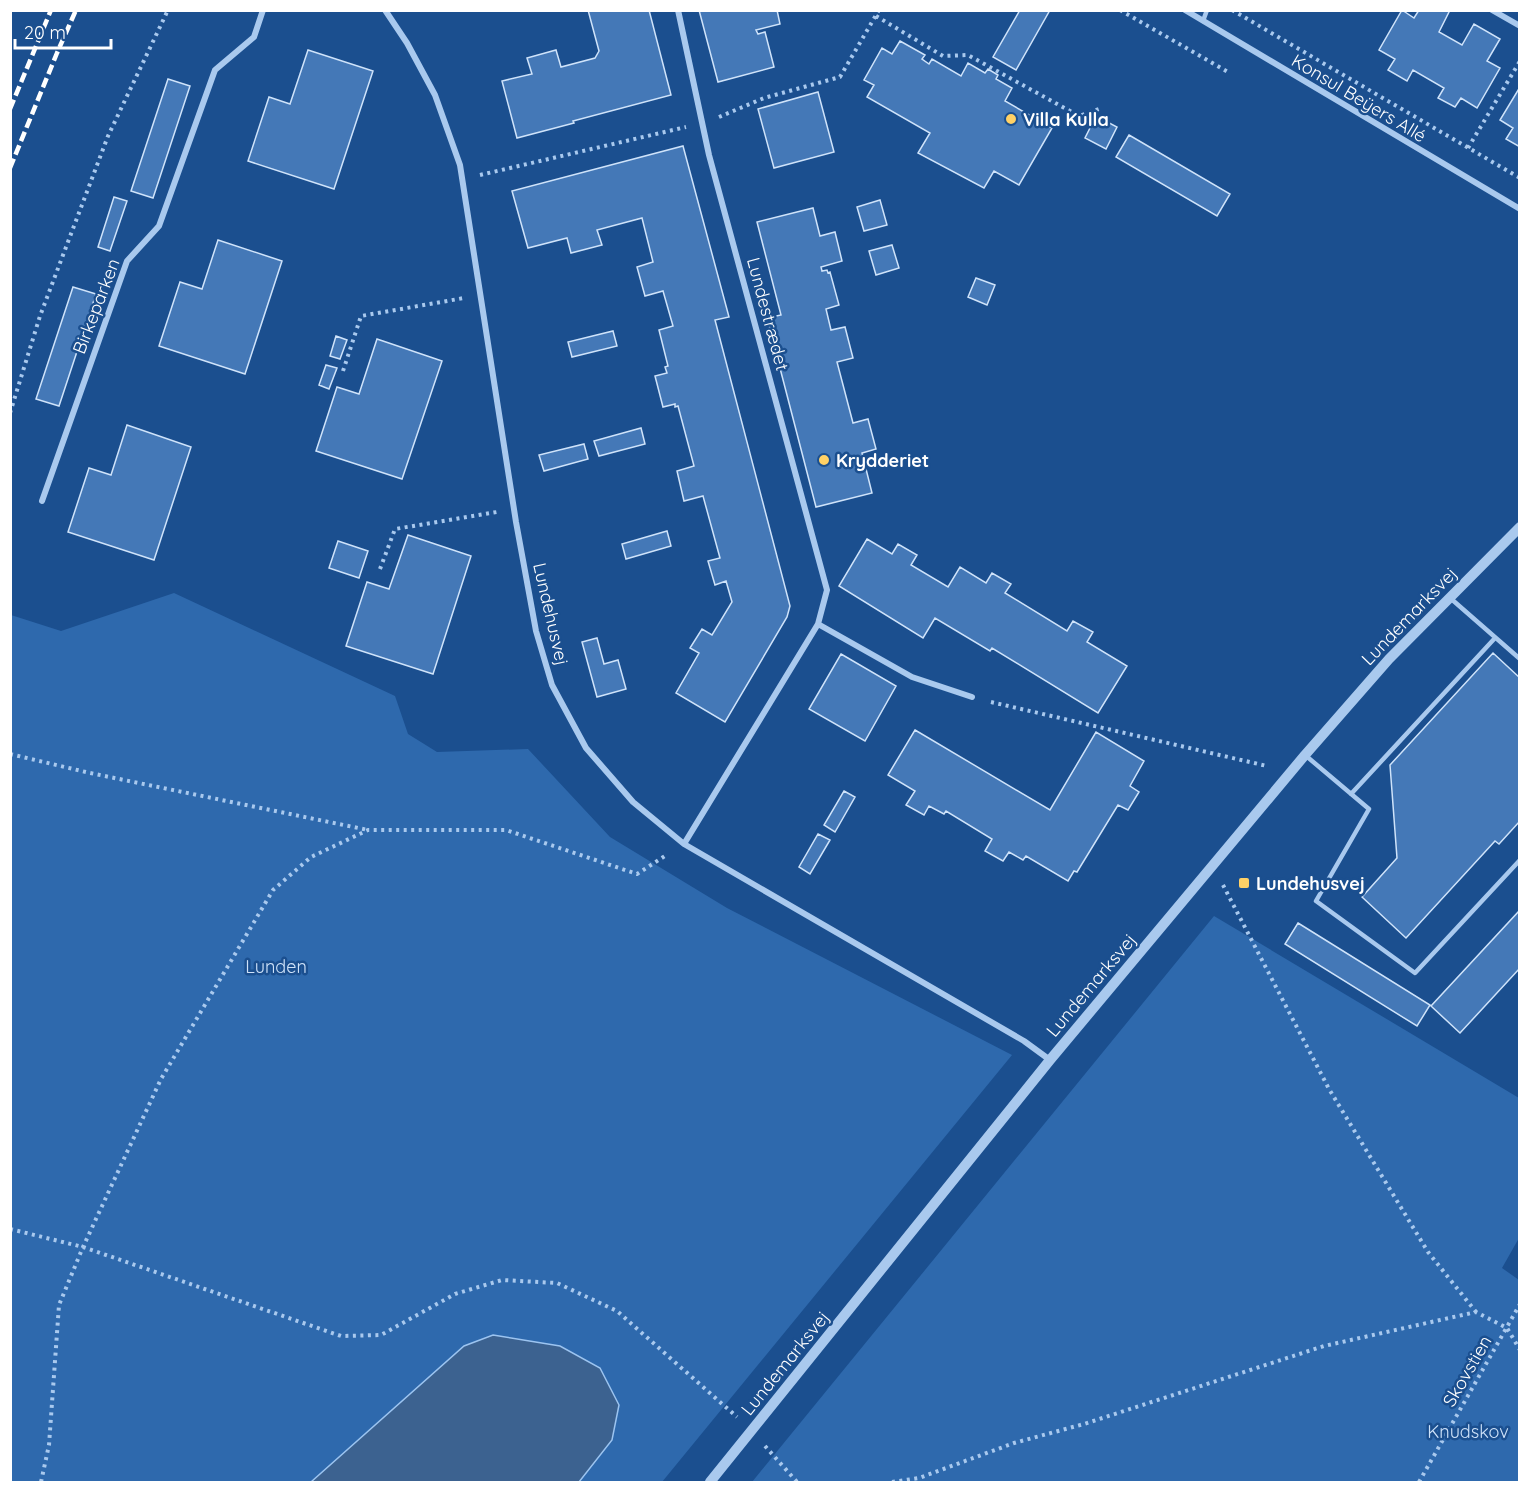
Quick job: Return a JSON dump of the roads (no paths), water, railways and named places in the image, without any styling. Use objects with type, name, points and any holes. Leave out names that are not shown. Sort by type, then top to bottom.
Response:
[{"type":"street","name":"Birkeparken","points":[[42,501],[127,261],[159,226],[215,70],[254,37],[263,10]]},
{"type":"street","name":"Lundehusvej","points":[[385,10],[407,43],[435,95],[460,165],[536,631],[552,686],[586,748],[633,802],[684,844],[1024,1041],[1050,1060]]},
{"type":"street","name":"Lundestrædet","points":[[678,10],[709,155],[827,590],[818,624],[684,844]]},
{"type":"street","name":"Konsul Beÿers Allé","points":[[1185,10],[1520,210]]},
{"type":"street","points":[[1492,10],[1520,26]]},
{"type":"street","name":"Lundemarksvej","points":[[710,1482],[1050,1060],[1305,755],[1353,699],[1449,597],[1520,527]]},
{"type":"street","points":[[818,624],[912,677],[972,698]]},
{"type":"lane","points":[[1203,21],[1207,10]]},
{"type":"lane","points":[[1449,597],[1520,658]]},
{"type":"lane","points":[[1351,794],[1495,638]]},
{"type":"lane","points":[[1305,755],[1369,809],[1316,901],[1415,973],[1520,860]]},
{"type":"railway","points":[[10,109],[51,10]]},
{"type":"railway","points":[[10,168],[76,10]]},
{"type":"place","name":"Villa Kulla","points":[[1011,119]]},
{"type":"place","name":"Krydderiet","points":[[824,460]]},
{"type":"place","name":"Lundehusvej","points":[[1244,883]]},
{"type":"park label","name":"Lunden","points":[[276,966]]},
{"type":"park label","name":"Knudskov","points":[[1468,1431]]}]
